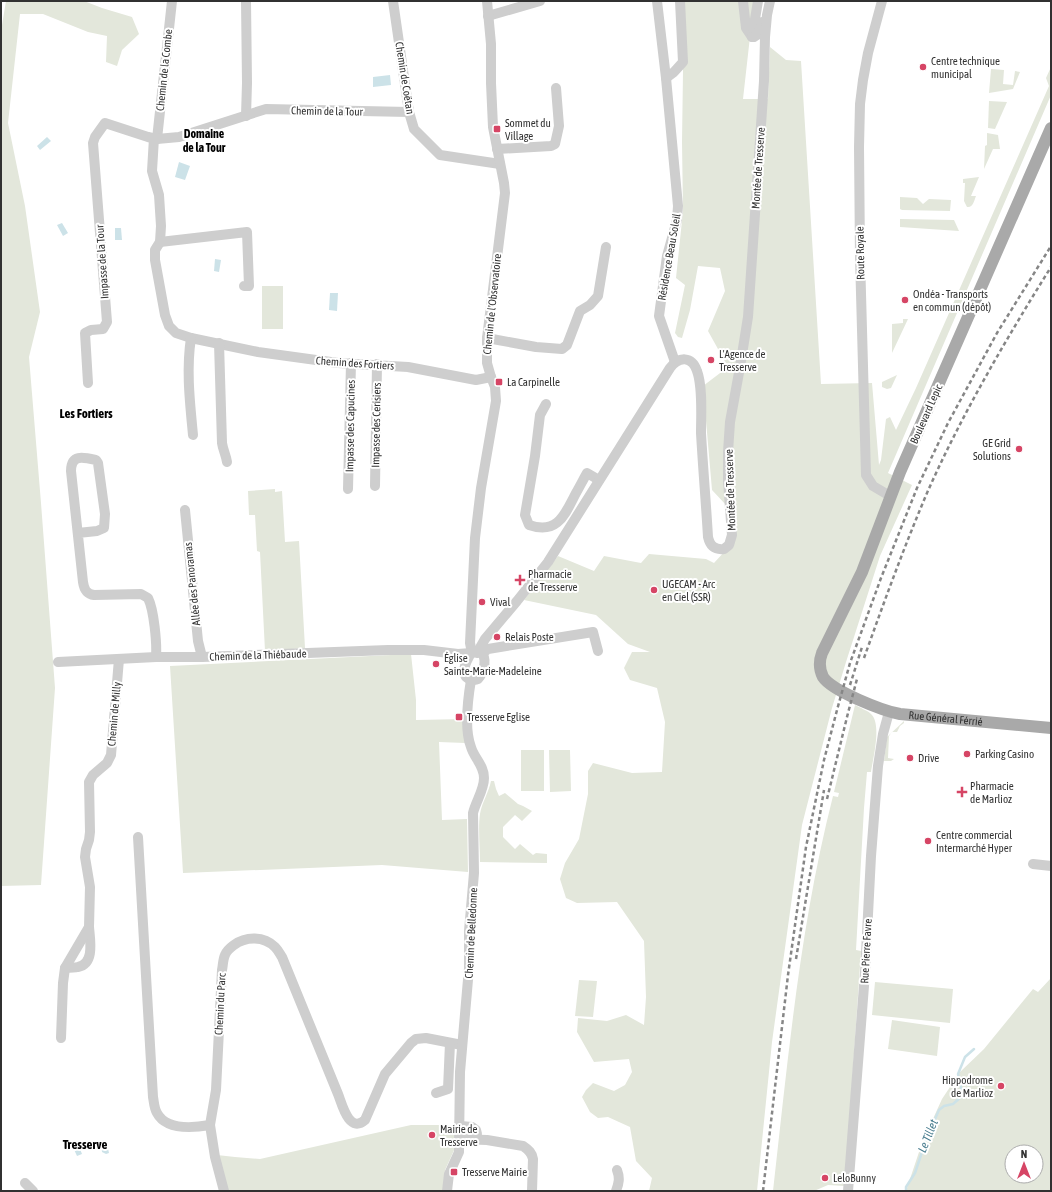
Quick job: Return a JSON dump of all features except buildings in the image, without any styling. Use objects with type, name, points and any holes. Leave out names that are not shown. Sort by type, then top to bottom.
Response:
[{"type":"main road","name":"Boulevard Lepic","points":[[844,692],[825,680],[821,673],[820,660],[862,572],[890,496],[1051,128]]},
{"type":"main road","name":"Rue Général Férrié","points":[[844,692],[889,712],[1051,728]]},
{"type":"street","name":"Chemin de la Combe","points":[[152,171],[172,1]]},
{"type":"street","points":[[246,1],[246,116]]},
{"type":"street","name":"Chemin de Coëtan","points":[[393,1],[409,112],[414,129],[440,155],[500,164]]},
{"type":"street","name":"Chemin de l'Observatoire","points":[[474,655],[470,643],[474,551],[481,488],[496,401],[495,388],[487,363],[486,338],[504,200],[504,183],[493,127],[491,96],[491,44],[487,1]]},
{"type":"street","points":[[488,16],[540,1]]},
{"type":"street","name":"Résidence Beau Soleil","points":[[657,1],[678,206],[667,256],[659,316],[675,362]]},
{"type":"street","points":[[666,78],[683,62],[680,1]]},
{"type":"street","points":[[742,1],[746,28],[752,37]]},
{"type":"street","points":[[752,37],[758,1]]},
{"type":"street","points":[[752,37],[757,36],[759,32],[766,1]]},
{"type":"street","name":"Montée de Tresserve","points":[[675,362],[689,360],[697,370],[700,382],[701,435],[708,537],[712,546],[716,549],[724,549],[729,545],[732,535],[728,482],[730,422],[748,317],[764,81],[765,36],[770,1]]},
{"type":"street","name":"Route Royale","points":[[882,1],[868,53],[860,104],[859,238],[866,475],[873,486],[890,496]]},
{"type":"street","points":[[497,149],[551,146],[555,144],[559,126],[556,88]]},
{"type":"street","name":"Chemin de la Tour","points":[[101,128],[105,123],[156,139],[179,137],[266,109],[409,112]]},
{"type":"street","name":"Impasse de la Tour","points":[[88,384],[85,333],[91,330],[103,329],[107,322],[93,143],[101,128]]},
{"type":"street","name":"Chemin des Fortiers","points":[[152,171],[159,196],[161,226],[160,242],[155,250],[155,260],[165,315],[169,326],[176,333],[192,338],[258,352],[351,363],[408,367],[476,380],[491,377]]},
{"type":"street","points":[[160,242],[247,232],[249,286],[244,286]]},
{"type":"street","points":[[486,338],[536,347],[562,349],[567,345],[580,311],[590,305],[598,296],[606,246]]},
{"type":"street","points":[[192,338],[189,350],[189,378],[193,435]]},
{"type":"street","points":[[218,343],[222,443],[223,450],[226,455],[226,462]]},
{"type":"street","points":[[474,655],[485,659],[484,667],[479,678],[471,680],[466,677],[464,673],[474,655],[485,639],[548,562],[675,362]]},
{"type":"street","name":"Impasse des Capucines","points":[[348,489],[351,363]]},
{"type":"street","name":"Impasse des Cerisiers","points":[[375,486],[377,364]]},
{"type":"street","points":[[546,404],[540,416],[525,515],[529,525],[536,527],[547,527],[556,524],[563,518],[587,473],[599,480]]},
{"type":"street","points":[[78,533],[97,531],[104,528],[106,514],[98,464],[96,460],[81,457],[74,460],[71,466],[83,582],[84,588],[87,592],[94,595],[141,594],[148,598],[152,608],[156,657]]},
{"type":"street","name":"Allée des Panoramas","points":[[185,510],[198,641],[202,657]]},
{"type":"street","points":[[474,655],[488,649],[593,632],[598,651]]},
{"type":"street","name":"Chemin de la Thiébaude","points":[[58,662],[156,657],[202,657],[388,650],[424,650],[474,655]]},
{"type":"street","name":"Chemin de Milly","points":[[65,968],[79,967],[84,965],[89,960],[90,886],[85,857],[90,832],[89,782],[93,775],[107,763],[111,755],[119,659]]},
{"type":"street","name":"Chemin de Belledonne","points":[[448,1191],[449,1174],[459,1152],[460,1078],[469,968],[469,931],[474,873],[473,813],[475,804],[483,788],[484,776],[482,767],[473,753],[469,742],[467,703],[471,680]]},
{"type":"street","name":"Rue Pierre Favre","points":[[848,1191],[865,973],[871,856],[878,766],[883,734],[889,712]]},
{"type":"street","points":[[138,837],[154,1106],[161,1118],[171,1124],[191,1127],[210,1125],[215,1157],[224,1191]]},
{"type":"street","points":[[1033,864],[1051,866]]},
{"type":"street","name":"Chemin de Milly","points":[[61,1038],[65,968],[89,928]]},
{"type":"street","name":"Chemin du Parc","points":[[210,1125],[216,1090],[222,970],[225,954],[239,941],[253,938],[262,940],[274,946],[282,957],[346,1115],[351,1121],[358,1123],[365,1120],[384,1074],[413,1041],[420,1038],[462,1045]]},
{"type":"street","points":[[436,1092],[448,1089],[450,1043]]},
{"type":"street","points":[[460,1126],[472,1127],[476,1130],[477,1134],[473,1139]]},
{"type":"street","points":[[459,1139],[473,1139],[523,1146],[528,1149],[533,1159],[532,1191]]},
{"type":"street","points":[[616,1191],[619,1182],[619,1174],[617,1170]]},
{"type":"street","points":[[25,1183],[33,1191]]},
{"type":"shaded area","points":[[6,1],[84,1],[132,17],[139,34],[122,50],[117,66],[106,62],[107,36],[88,32],[43,14],[20,14],[8,123],[25,206],[40,312],[29,357],[55,688],[41,885],[1,886],[1,31]]},
{"type":"shaded area","points":[[684,1],[754,1],[743,99],[768,99],[770,47],[786,60],[801,61],[821,384],[872,383],[879,465],[881,460],[886,419],[890,417],[896,430],[916,388],[1049,86],[1046,78],[1051,67],[1051,95],[888,473],[912,485],[880,556],[832,708],[802,825],[772,1042],[757,1191],[649,1191],[652,1178],[636,1161],[630,1127],[608,1117],[598,1118],[590,1112],[582,1097],[593,1083],[614,1091],[625,1085],[632,1072],[629,1059],[594,1062],[577,1032],[578,1018],[607,1021],[626,1015],[644,1025],[646,997],[644,941],[617,902],[577,903],[566,898],[560,879],[565,863],[579,839],[588,794],[588,771],[593,763],[632,773],[662,772],[665,722],[657,688],[630,680],[624,668],[632,652],[650,652],[628,644],[596,615],[524,600],[558,556],[594,571],[604,556],[641,563],[649,554],[706,559],[714,563],[725,551],[734,546],[726,505],[712,490],[703,386],[728,367],[708,331],[725,291],[720,268],[698,266],[690,310],[682,338],[678,337],[675,333],[685,285],[676,278],[683,211],[682,142]]},
{"type":"shaded area","points":[[991,69],[1004,70],[1003,84],[1013,85],[1015,71],[1020,72],[1013,89],[989,93]]},
{"type":"shaded area","points":[[989,101],[1007,102],[995,129],[988,128]]},
{"type":"shaded area","points":[[987,133],[998,135],[1000,149],[993,149],[984,169],[985,146],[987,145]]},
{"type":"shaded area","points":[[979,177],[971,196],[976,196],[974,202],[971,206],[967,207],[964,201],[965,183],[963,183],[963,179]]},
{"type":"shaded area","points":[[900,197],[917,198],[923,204],[929,199],[951,200],[950,211],[902,210],[900,209]]},
{"type":"shaded area","points":[[900,219],[954,220],[959,231],[900,227]]},
{"type":"shaded area","points":[[262,286],[283,286],[283,329],[262,329]]},
{"type":"shaded area","points":[[903,319],[908,319],[892,353],[892,324],[903,323]]},
{"type":"shaded area","points":[[897,375],[891,388],[887,389],[882,387],[882,382]]},
{"type":"shaded area","points":[[275,489],[275,492],[282,491],[285,542],[299,541],[305,648],[265,651],[260,552],[257,551],[255,515],[249,515],[248,491]]},
{"type":"shaded area","points":[[411,654],[416,700],[416,720],[465,719],[465,743],[439,742],[442,820],[467,819],[468,872],[382,865],[183,873],[170,666]]},
{"type":"shaded area","points":[[855,705],[871,714],[876,725],[876,733],[871,772],[867,772],[864,808],[856,950],[861,951],[845,1186],[828,1185],[814,1191],[773,1191],[803,943],[833,796],[838,797],[839,793],[834,792]]},
{"type":"shaded area","points":[[904,721],[897,732],[892,732]]},
{"type":"shaded area","points":[[891,733],[889,736],[888,758],[894,759],[891,761],[884,761],[887,737]]},
{"type":"shaded area","points":[[521,750],[544,750],[544,791],[521,791]]},
{"type":"shaded area","points":[[549,750],[570,750],[571,791],[550,792]]},
{"type":"shaded area","points":[[491,781],[494,781],[499,796],[505,793],[518,804],[532,811],[522,821],[515,815],[503,827],[503,837],[515,849],[520,844],[533,855],[536,853],[547,854],[547,863],[480,862],[479,819],[482,805]]},
{"type":"shaded area","name":"Hippodrome de Marlioz","points":[[1051,978],[1051,1191],[906,1191],[922,1143],[942,1099],[960,1072],[984,1049],[1033,989],[1038,992]]},
{"type":"shaded area","points":[[579,980],[597,981],[593,1017],[575,1016]]},
{"type":"shaded area","points":[[875,982],[953,989],[950,1023],[872,1015]]},
{"type":"shaded area","points":[[892,1020],[940,1027],[937,1056],[888,1049]]},
{"type":"shaded area","points":[[411,1125],[457,1125],[455,1148],[445,1170],[443,1191],[227,1191],[217,1155],[260,1159]]},
{"type":"water","points":[[390,75],[391,85],[373,87],[373,77]]},
{"type":"water","points":[[47,137],[51,141],[40,150],[37,146]]},
{"type":"water","points":[[179,162],[190,166],[185,180],[175,177]]},
{"type":"water","points":[[62,223],[68,233],[63,236],[57,225]]},
{"type":"water","points":[[115,228],[121,228],[122,240],[115,240]]},
{"type":"water","points":[[215,259],[221,260],[219,272],[214,271]]},
{"type":"water","points":[[330,293],[338,293],[337,311],[329,310]]},
{"type":"water","points":[[102,1140],[106,1140],[109,1153],[106,1154],[102,1152]]},
{"type":"water","points":[[74,1143],[78,1144],[82,1154],[77,1156],[72,1145]]},
{"type":"waterway","name":"Le Tillet","points":[[906,1191],[906,1187],[915,1173],[924,1146],[927,1131],[939,1110],[944,1106],[953,1104],[961,1097],[962,1092],[958,1074],[965,1057],[974,1049]]},
{"type":"railway","points":[[763,1191],[788,975],[806,847],[824,760],[850,663],[881,578],[917,488],[948,423],[997,333],[1051,246]]},
{"type":"railway","points":[[864,658],[910,534],[940,464],[985,378],[1051,267]]},
{"type":"railway","points":[[850,685],[862,647]]},
{"type":"railway","points":[[827,799],[857,679]]},
{"type":"railway","points":[[796,959],[824,790]]},
{"type":"place","name":"Centre technique municipal","points":[[923,67]]},
{"type":"place","name":"Sommet du Village","points":[[497,129]]},
{"type":"place","name":"Ondéa - Transports en commun (dépôt)","points":[[905,300]]},
{"type":"place","name":"L'Agence de Tresserve","points":[[711,360]]},
{"type":"place","name":"La Carpinelle","points":[[499,382]]},
{"type":"place","name":"GE Grid Solutions","points":[[1019,449]]},
{"type":"place","name":"Pharmacie de Tresserve","points":[[520,580]]},
{"type":"place","name":"UGECAM - Arc en Ciel (SSR)","points":[[654,590]]},
{"type":"place","name":"Vival","points":[[482,602]]},
{"type":"place","name":"Relais Poste","points":[[497,637]]},
{"type":"place","name":"Église Sainte-Marie-Madeleine","points":[[436,664]]},
{"type":"place","name":"Tresserve Eglise","points":[[459,717]]},
{"type":"place","name":"Parking Casino","points":[[967,754]]},
{"type":"place","name":"Drive","points":[[910,758]]},
{"type":"place","name":"Pharmacie de Marlioz","points":[[962,792]]},
{"type":"place","name":"Centre commercial Intermarché Hyper","points":[[928,841]]},
{"type":"place","name":"Hippodrome de Marlioz","points":[[1001,1086]]},
{"type":"place","name":"Mairie de Tresserve","points":[[432,1135]]},
{"type":"place","name":"Tresserve Mairie","points":[[454,1172]]},
{"type":"place","name":"LeloBunny","points":[[825,1178]]},
{"type":"district","name":"Domaine de la Tour","points":[[204,141]]},
{"type":"district","name":"Les Fortiers","points":[[86,413]]},
{"type":"district","name":"Tresserve","points":[[85,1144]]}]
